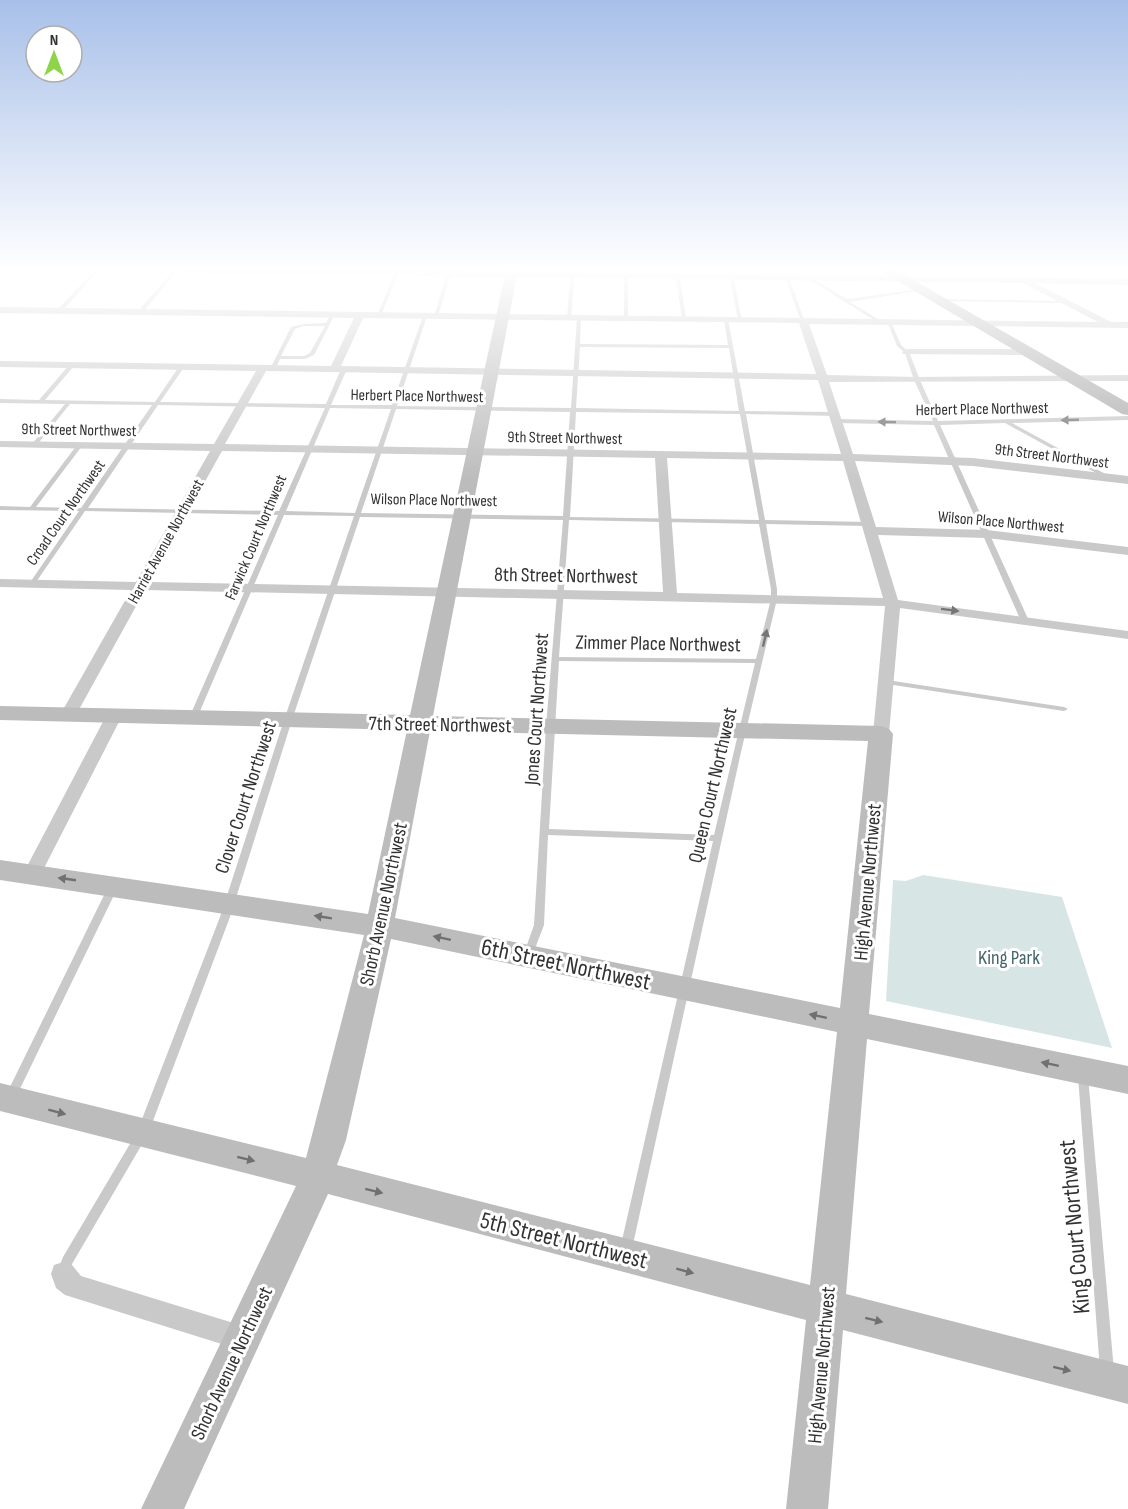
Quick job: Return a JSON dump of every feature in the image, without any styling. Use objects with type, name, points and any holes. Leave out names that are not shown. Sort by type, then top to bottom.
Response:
[{"type":"main road","points":[[1007,340],[1128,410]]},
{"type":"street","name":"Farwick Court Northwest","points":[[339,368],[350,340]]},
{"type":"street","name":"Shorb Avenue Northwest","points":[[162,1509],[244,1338],[317,1176],[329,1140],[381,926],[419,723],[497,340]]},
{"type":"street","name":"High Avenue Northwest","points":[[809,340],[836,418],[892,603],[887,682],[826,1307],[809,1509]]},
{"type":"street","points":[[907,352],[1027,352]]},
{"type":"street","points":[[0,364],[182,366],[272,364],[407,370],[917,380],[1128,378]]},
{"type":"street","name":"Harriet Avenue Northwest","points":[[68,715],[242,405],[272,364]]},
{"type":"street","name":"9th Street Northwest","points":[[0,444],[953,460],[1128,482]]},
{"type":"street","points":[[661,455],[670,597]]},
{"type":"street","name":"Wilson Place Northwest","points":[[869,527],[987,534],[1128,552]]},
{"type":"street","name":"8th Street Northwest","points":[[0,583],[892,603],[1128,635]]},
{"type":"street","name":"7th Street Northwest","points":[[0,713],[881,734]]},
{"type":"street","points":[[32,874],[114,716]]},
{"type":"street","name":"6th Street Northwest","points":[[0,870],[381,926],[1128,1080]]},
{"type":"street","name":"5th Street Northwest","points":[[5,1098],[317,1176],[1118,1383]]},
{"type":"street","points":[[63,1274],[65,1279],[74,1286],[244,1338]]},
{"type":"lane","points":[[272,364],[286,340]]},
{"type":"lane","points":[[272,364],[312,354],[319,340]]},
{"type":"lane","name":"Clover Court Northwest","points":[[63,1274],[67,1261],[142,1134],[229,903],[288,720],[417,340]]},
{"type":"lane","name":"Jones Court Northwest","points":[[528,956],[539,925],[550,726],[577,340]]},
{"type":"lane","name":"Queen Court Northwest","points":[[625,1255],[774,599],[729,340]]},
{"type":"lane","points":[[896,340],[907,352],[917,380],[1025,621]]},
{"type":"lane","points":[[578,345],[730,347]]},
{"type":"lane","points":[[40,402],[72,364]]},
{"type":"lane","name":"Croad Court Northwest","points":[[32,584],[182,366]]},
{"type":"lane","name":"Farwick Court Northwest","points":[[193,718],[328,407],[339,368]]},
{"type":"lane","name":"Herbert Place Northwest","points":[[0,401],[742,413],[937,423],[1128,418]]},
{"type":"lane","points":[[34,445],[69,402]]},
{"type":"lane","points":[[1006,422],[1110,478]]},
{"type":"lane","points":[[33,508],[79,446]]},
{"type":"lane","name":"Wilson Place Northwest","points":[[0,508],[462,515],[762,522],[869,527]]},
{"type":"lane","name":"Zimmer Place Northwest","points":[[556,659],[759,661]]},
{"type":"lane","points":[[887,682],[1064,709]]},
{"type":"lane","points":[[545,832],[718,838]]},
{"type":"lane","points":[[5,1098],[114,886]]},
{"type":"lane","name":"King Court Northwest","points":[[1083,1071],[1118,1383]]},
{"type":"green space","name":"King Park","points":[[923,875],[1062,897],[1112,1048],[886,1001],[893,880],[906,881]]}]
